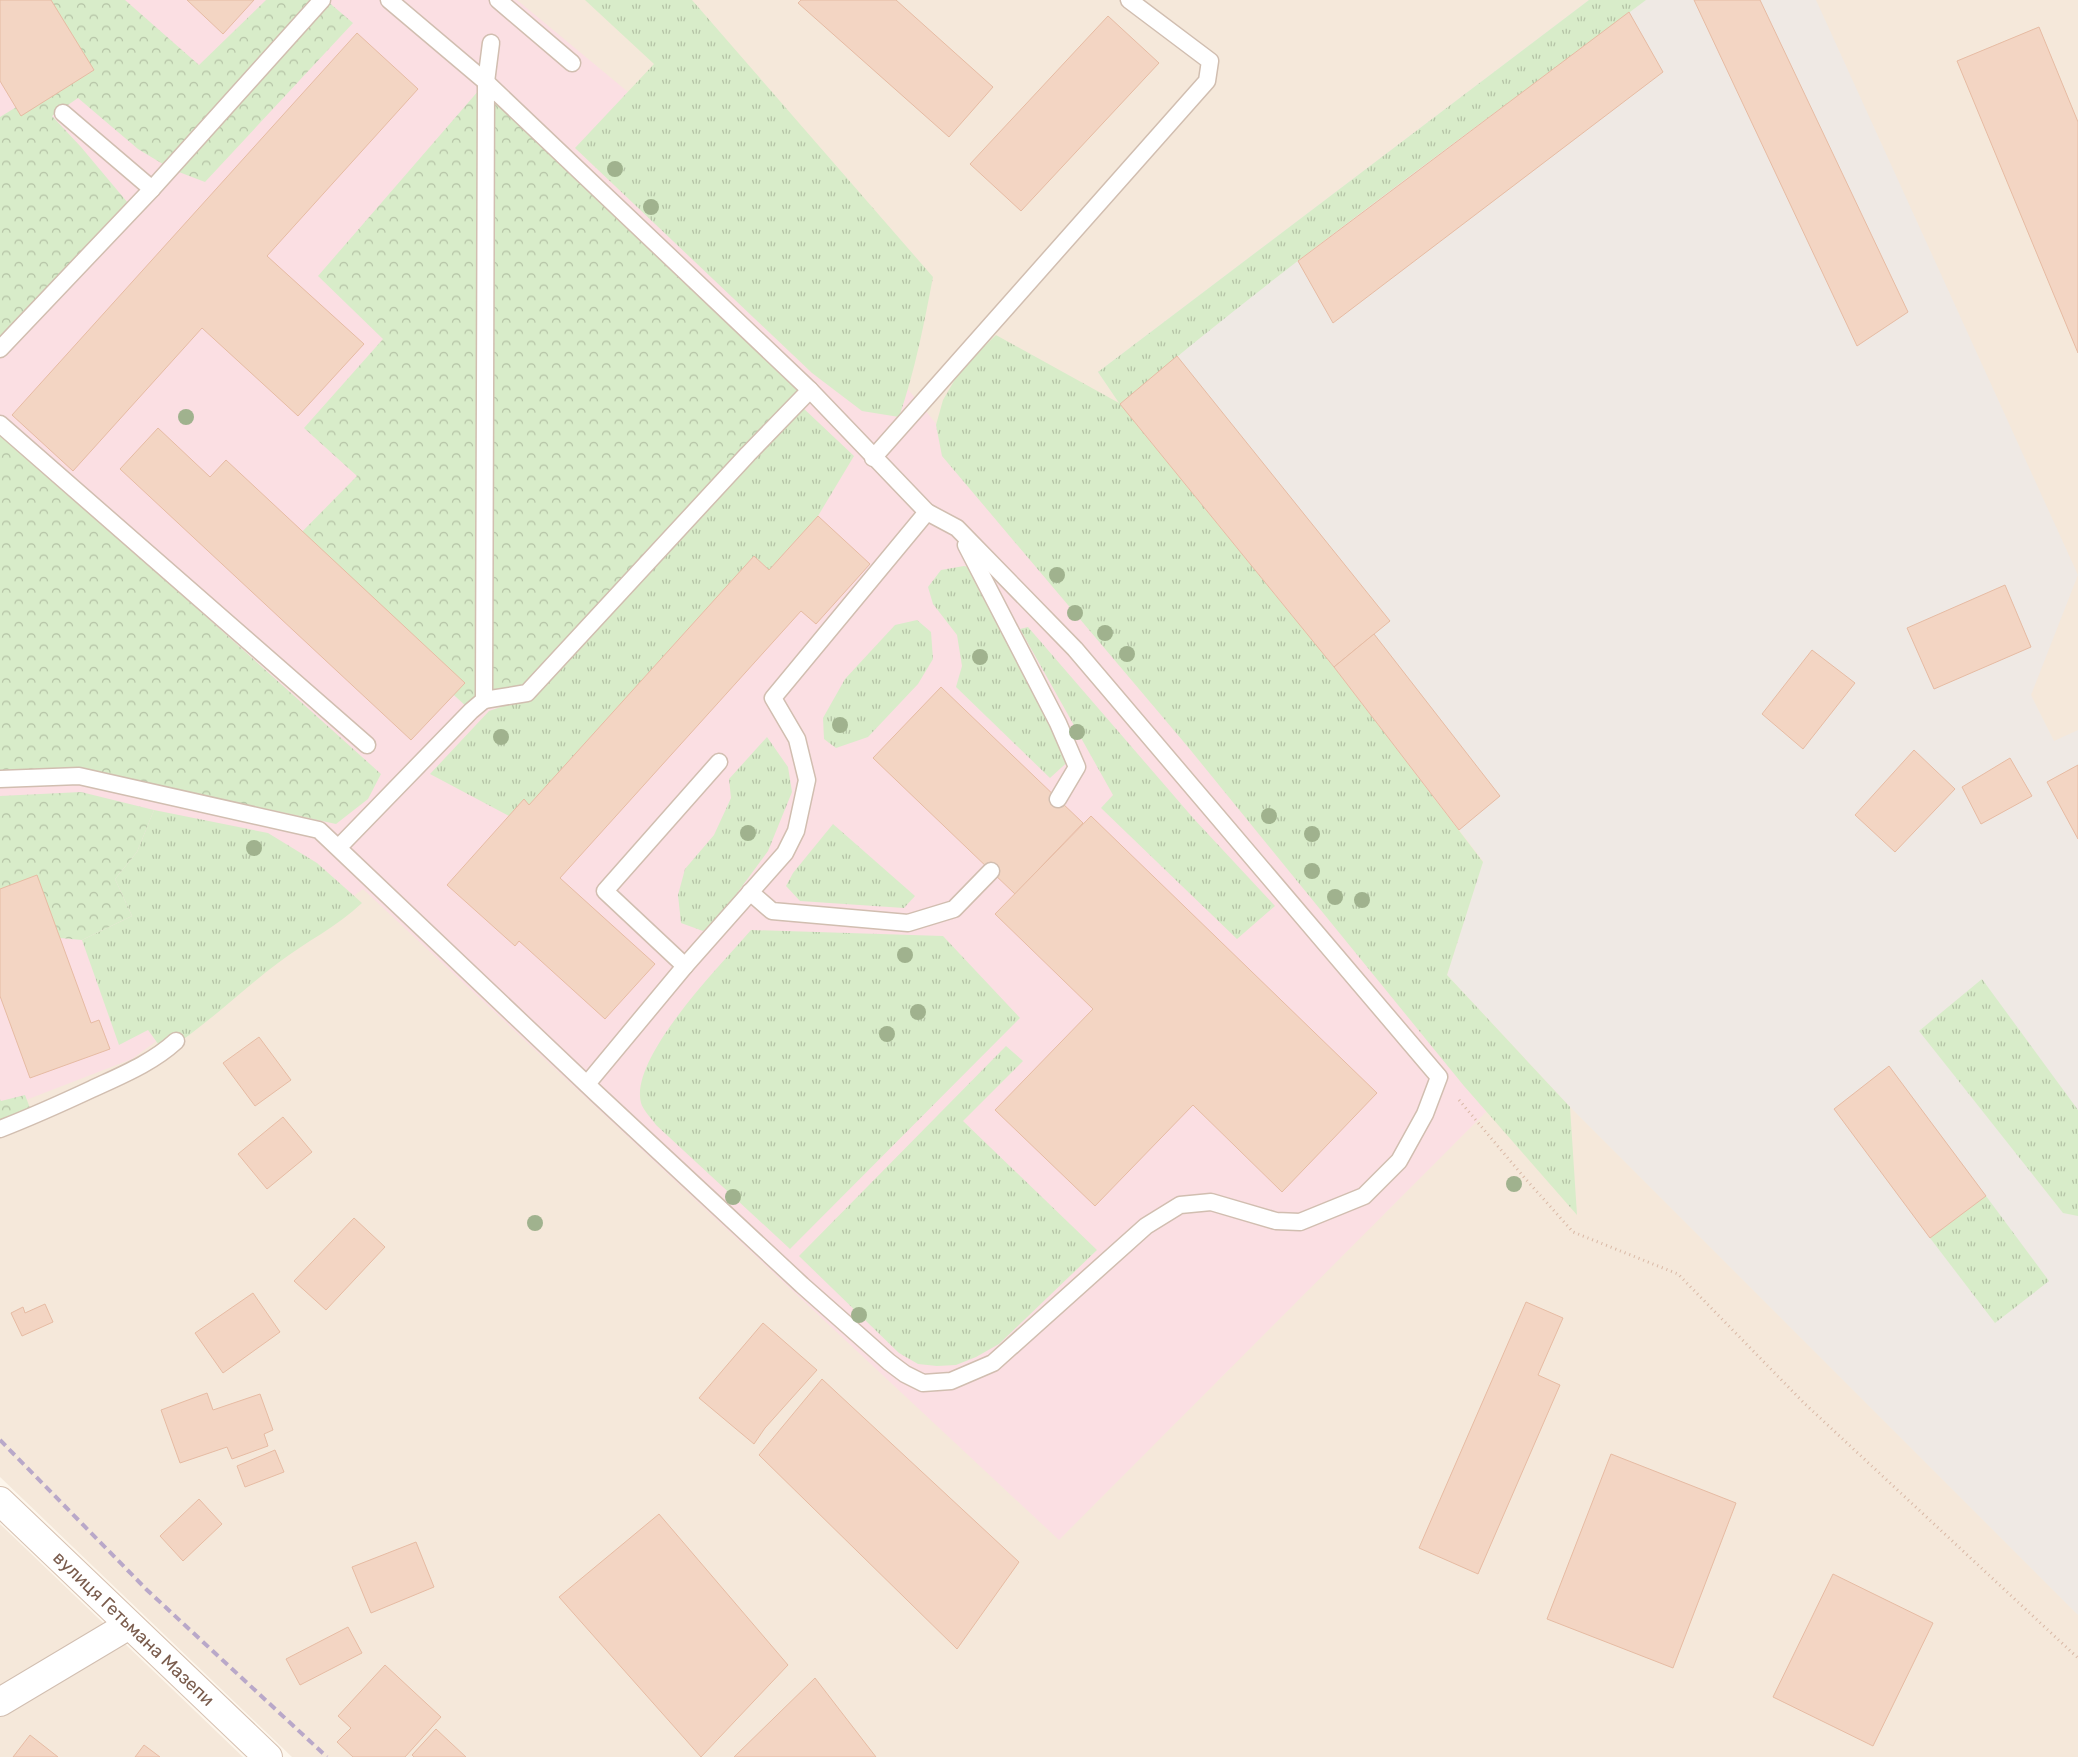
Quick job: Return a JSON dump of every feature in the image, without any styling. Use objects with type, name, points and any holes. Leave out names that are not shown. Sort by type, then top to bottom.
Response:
[{"type":"main road","name":"вулиця Гетьмана Мазепи","points":[[0,1501],[268,1757]]},
{"type":"main road","points":[[0,1702],[129,1625]]},
{"type":"lane","points":[[0,349],[152,189],[322,0]]},
{"type":"lane","points":[[0,779],[80,776],[319,830],[795,1278],[889,1362],[905,1374],[923,1383],[951,1381],[993,1363],[1146,1226],[1180,1205],[1211,1202],[1276,1221],[1300,1222],[1364,1196],[1399,1161],[1425,1114],[1439,1077],[1075,649],[957,528],[927,512],[873,458],[810,390],[486,82],[389,0]]},
{"type":"lane","points":[[498,0],[572,63]]},
{"type":"lane","points":[[873,458],[1207,81],[1210,61],[1129,0]]},
{"type":"lane","points":[[484,700],[486,82],[491,44]]},
{"type":"lane","points":[[63,113],[152,189]]},
{"type":"lane","points":[[338,848],[471,711],[484,700],[527,693],[748,454],[810,390]]},
{"type":"lane","points":[[0,424],[367,745]]},
{"type":"lane","points":[[587,1084],[685,966],[785,853],[796,831],[807,780],[797,739],[773,698],[927,512]]},
{"type":"lane","points":[[957,528],[1058,723],[1077,767],[1058,799]]},
{"type":"lane","points":[[685,966],[605,891],[718,762]]},
{"type":"lane","points":[[750,892],[772,911],[908,923],[954,909],[991,871]]},
{"type":"lane","points":[[0,1129],[133,1070],[164,1052],[176,1041]]},
{"type":"path","points":[[1439,1077],[1573,1232],[1678,1274],[1804,1403],[2078,1658]]},
{"type":"shaded area","points":[[0,0],[2078,0],[2078,1757],[292,1757],[0,1477]]},
{"type":"shaded area","points":[[0,0],[517,0],[739,184],[1495,1103],[1059,1540],[363,889],[132,1059],[0,1110]]},
{"type":"shaded area","points":[[1589,0],[1816,0],[2078,575],[2031,695],[2054,741],[2078,730],[2078,1615],[1570,1107],[1447,975],[1483,861],[1334,667],[1120,404],[1098,372]]},
{"type":"shaded area","points":[[0,1524],[243,1757],[0,1757]]},
{"type":"green space","points":[[37,0],[125,0],[199,65],[266,0],[326,0],[353,23],[205,182],[171,169],[138,149],[78,98],[52,116],[128,203],[0,340],[0,117],[72,73]]},
{"type":"green space","points":[[585,0],[692,0],[933,277],[923,330],[899,417],[862,411],[812,373],[575,148],[654,64]]},
{"type":"green space","points":[[1589,0],[1646,0],[1314,248],[1120,404],[1334,667],[1483,862],[1447,975],[1570,1107],[1577,1215],[1464,1086],[1188,747],[942,456],[936,425],[943,400],[961,369],[996,335],[1119,403],[1098,372]]},
{"type":"green space","points":[[486,82],[810,390],[527,693],[471,711],[291,543],[357,476],[304,428],[383,339],[318,276]]},
{"type":"green space","points":[[801,406],[854,456],[818,516],[769,570],[754,556],[529,805],[523,800],[509,816],[430,774],[489,711],[535,695]]},
{"type":"green space","points":[[0,431],[381,774],[368,799],[336,824],[78,768],[0,770]]},
{"type":"green space","points":[[964,566],[978,569],[1073,757],[1050,778],[956,687],[962,666],[957,635],[933,604],[928,587],[941,570]]},
{"type":"green space","points":[[917,620],[931,632],[933,659],[918,684],[868,737],[836,748],[824,739],[823,718],[845,679],[895,625]]},
{"type":"green space","points":[[1028,627],[1194,819],[1275,906],[1237,939],[1101,808],[1113,795],[1020,629]]},
{"type":"green space","points":[[767,737],[788,767],[792,792],[768,851],[721,915],[703,931],[681,923],[678,895],[685,869],[714,835],[731,798],[729,779]]},
{"type":"green space","points":[[81,792],[154,810],[137,852],[115,879],[132,916],[82,940],[60,938],[0,891],[0,796]]},
{"type":"green space","points":[[154,810],[268,833],[317,863],[362,903],[342,920],[278,963],[194,1032],[164,1052],[148,1030],[119,1045],[82,940],[132,916],[115,879],[137,852]]},
{"type":"green space","points":[[833,824],[915,896],[904,908],[800,901],[786,886],[793,873]]},
{"type":"green space","points":[[751,930],[943,936],[1020,1018],[790,1249],[656,1125],[641,1103],[641,1084],[649,1061],[663,1037],[700,988]]},
{"type":"green space","points":[[1982,979],[2078,1110],[2078,1216],[2063,1213],[1919,1031]]},
{"type":"green space","points":[[1006,1046],[1023,1061],[963,1121],[1097,1250],[999,1344],[976,1357],[956,1365],[918,1364],[899,1353],[799,1256]]},
{"type":"green space","points":[[25,1095],[33,1116],[0,1129],[0,1099],[1,1101]]},
{"type":"green space","points":[[1986,1196],[2049,1281],[1995,1323],[1930,1238]]},
{"type":"building","points":[[0,0],[51,0],[94,70],[21,116],[0,81]]},
{"type":"building","points":[[187,0],[254,0],[223,34]]},
{"type":"building","points":[[801,0],[896,0],[993,87],[949,137],[798,3]]},
{"type":"building","points":[[1694,0],[1760,0],[1908,312],[1857,346]]},
{"type":"building","points":[[1629,12],[1663,72],[1333,323],[1298,261]]},
{"type":"building","points":[[1108,16],[1159,63],[1021,211],[970,164]]},
{"type":"building","points":[[2039,27],[2078,122],[2078,353],[1957,61]]},
{"type":"building","points":[[357,33],[418,89],[267,256],[364,344],[298,416],[202,328],[73,471],[12,415]]},
{"type":"building","points":[[1177,356],[1390,621],[1334,667],[1120,404]]},
{"type":"building","points":[[158,428],[210,477],[226,460],[465,683],[411,740],[120,469]]},
{"type":"building","points":[[818,516],[870,564],[816,624],[801,611],[560,878],[655,964],[605,1019],[519,941],[515,946],[447,885],[524,799],[529,805],[754,556],[769,570]]},
{"type":"building","points":[[2005,585],[2031,647],[1934,689],[1907,628]]},
{"type":"building","points":[[1374,634],[1500,796],[1459,830],[1334,667]]},
{"type":"building","points":[[1812,650],[1855,683],[1803,749],[1762,714]]},
{"type":"building","points":[[941,687],[1083,823],[1015,894],[873,758]]},
{"type":"building","points":[[1914,750],[1955,789],[1895,852],[1855,815]]},
{"type":"building","points":[[2010,758],[2032,796],[1981,824],[1962,787]]},
{"type":"building","points":[[2078,765],[2078,839],[2047,782]]},
{"type":"building","points":[[1091,816],[1377,1093],[1282,1192],[1193,1105],[1095,1206],[995,1110],[1093,1009],[995,914]]},
{"type":"building","points":[[37,875],[91,1023],[99,1020],[110,1049],[30,1078],[0,996],[0,889]]},
{"type":"building","points":[[259,1037],[291,1080],[255,1106],[223,1063]]},
{"type":"building","points":[[1889,1066],[1986,1196],[1930,1238],[1834,1109]]},
{"type":"building","points":[[283,1117],[312,1152],[267,1189],[238,1154]]},
{"type":"building","points":[[354,1218],[385,1247],[326,1310],[294,1281]]},
{"type":"building","points":[[253,1293],[280,1332],[223,1373],[195,1333]]},
{"type":"building","points":[[1526,1302],[1563,1318],[1538,1375],[1560,1385],[1478,1574],[1419,1548]]},
{"type":"building","points":[[45,1304],[53,1322],[22,1336],[11,1313],[23,1307],[25,1313]]},
{"type":"building","points":[[763,1323],[817,1370],[765,1428],[754,1444],[699,1398]]},
{"type":"building","points":[[822,1379],[1019,1562],[957,1649],[759,1455]]},
{"type":"building","points":[[207,1393],[213,1410],[260,1394],[273,1430],[264,1434],[268,1446],[232,1459],[227,1447],[180,1463],[161,1410]]},
{"type":"building","points":[[275,1450],[284,1472],[245,1487],[237,1466]]},
{"type":"building","points":[[1611,1454],[1736,1503],[1673,1668],[1547,1619]]},
{"type":"building","points":[[199,1499],[222,1524],[183,1561],[160,1536]]},
{"type":"building","points":[[659,1514],[788,1665],[701,1757],[559,1597]]},
{"type":"building","points":[[416,1542],[434,1587],[371,1613],[352,1567]]},
{"type":"building","points":[[1833,1574],[1933,1623],[1873,1746],[1773,1697]]},
{"type":"building","points":[[348,1627],[362,1653],[300,1685],[286,1659]]},
{"type":"building","points":[[385,1665],[441,1717],[405,1757],[353,1757],[337,1742],[351,1728],[338,1716]]},
{"type":"building","points":[[815,1678],[876,1757],[734,1757]]},
{"type":"building","points":[[436,1729],[466,1757],[414,1757],[412,1755]]},
{"type":"building","points":[[30,1735],[58,1757],[13,1757]]},
{"type":"building","points":[[144,1745],[160,1757],[135,1757]]},
{"type":"railway","points":[[0,1440],[147,1590],[327,1757]]}]
